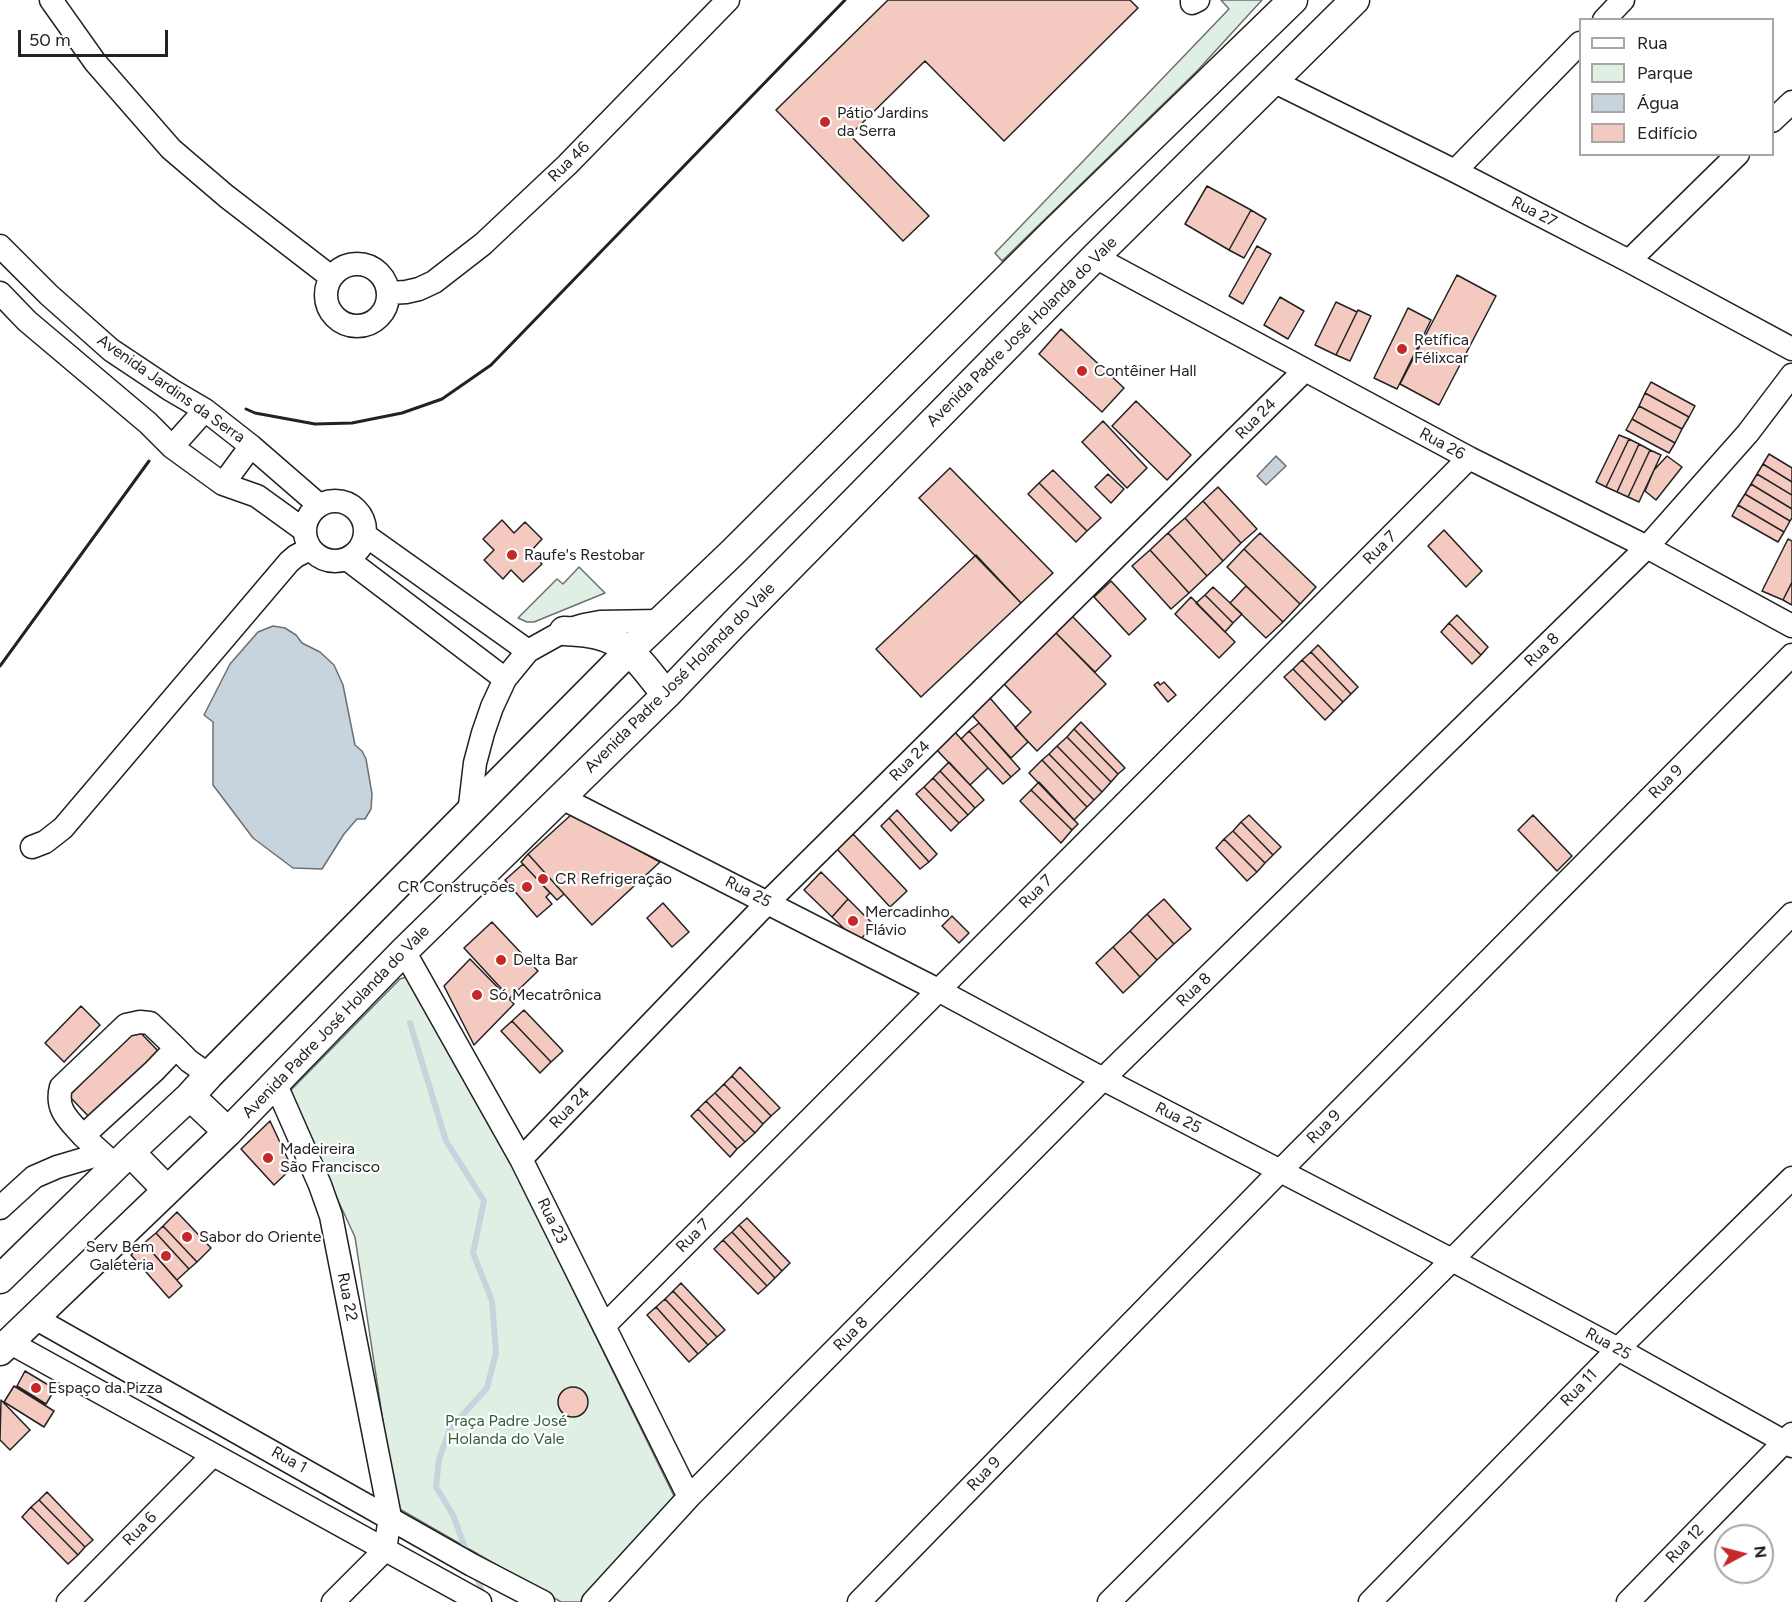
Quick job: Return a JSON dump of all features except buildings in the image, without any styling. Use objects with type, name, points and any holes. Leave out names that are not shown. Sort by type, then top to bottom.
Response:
[{"type":"main road","points":[[0,1279],[115,1157],[190,1096],[628,652],[731,554],[1055,231],[1293,0]]},
{"type":"main road","name":"Avenida Padre José Holanda do Vale","points":[[5,1346],[276,1085],[404,951],[666,695],[1095,257],[1355,0]]},
{"type":"main road","points":[[564,631],[586,632],[615,642],[628,652],[666,695]]},
{"type":"main road","points":[[190,1096],[228,1132]]},
{"type":"main road","points":[[115,1157],[167,1190]]},
{"type":"street","points":[[51,0],[95,62],[171,149],[226,196],[331,277]]},
{"type":"street","name":"Rua 46","points":[[389,293],[419,289],[434,282],[483,244],[567,165],[728,0]]},
{"type":"street","points":[[1192,0],[1192,3],[1198,0]]},
{"type":"street","points":[[1606,18],[1623,0]]},
{"type":"street","points":[[1455,171],[1579,45]]},
{"type":"street","name":"Rua 27","points":[[1273,81],[1455,171],[1629,261],[1792,350]]},
{"type":"street","points":[[1774,120],[1792,102]]},
{"type":"street","points":[[1629,261],[1736,156]]},
{"type":"street","name":"Avenida Jardins da Serra","points":[[0,246],[49,295],[111,350],[205,410],[319,505]]},
{"type":"street","name":"Rua 26","points":[[1095,257],[1469,458],[1647,547],[1792,626]]},
{"type":"street","points":[[358,263],[377,270],[384,278],[389,293],[388,303],[380,317],[362,326],[351,326],[334,316],[328,307],[326,297],[327,286],[338,269],[358,263]]},
{"type":"street","name":"Avenida Jardins da Serra","points":[[0,293],[27,321],[148,423],[172,447],[223,484],[256,496],[307,539]]},
{"type":"street","name":"Rua 24","points":[[521,1159],[768,902],[1305,370]]},
{"type":"street","name":"Rua 8","points":[[593,1602],[689,1497],[1103,1079],[1647,547],[1748,433],[1792,375]]},
{"type":"street","points":[[172,447],[205,410]]},
{"type":"street","points":[[223,484],[251,446]]},
{"type":"street","name":"Rua 7","points":[[604,1326],[1469,458]]},
{"type":"street","points":[[338,500],[355,508],[361,516],[365,535],[356,554],[337,562],[327,561],[317,556],[307,539],[306,520],[311,511],[319,505],[338,500]]},
{"type":"street","points":[[365,535],[528,651]]},
{"type":"street","points":[[33,848],[63,828],[296,556],[307,539]]},
{"type":"street","points":[[347,559],[505,679]]},
{"type":"street","points":[[469,814],[475,763],[492,707],[505,679],[528,651],[564,631],[600,622],[660,621]]},
{"type":"street","name":"Rua 9","points":[[859,1602],[1280,1171],[1792,656]]},
{"type":"street","name":"Rua 25","points":[[560,797],[938,990],[1103,1079],[1452,1260],[1789,1441]]},
{"type":"street","points":[[1109,1602],[1452,1260],[1792,914]]},
{"type":"street","name":"Rua 23","points":[[404,951],[521,1159],[689,1497]]},
{"type":"street","points":[[115,1157],[83,1136],[62,1113],[58,1098],[61,1087],[126,1025],[140,1022],[150,1023],[189,1061],[209,1075]]},
{"type":"street","points":[[83,1136],[176,1048]]},
{"type":"street","name":"Rua 22","points":[[276,1085],[320,1185],[331,1216],[390,1517]]},
{"type":"street","points":[[0,1208],[34,1177],[57,1167],[115,1157]]},
{"type":"street","name":"Rua 11","points":[[1370,1602],[1618,1349],[1792,1178]]},
{"type":"street","name":"Rua 1","points":[[35,1318],[472,1565],[543,1602]]},
{"type":"street","name":"Rua 1","points":[[5,1346],[213,1455],[480,1602]]},
{"type":"street","name":"Rua 12","points":[[1628,1602],[1789,1441]]},
{"type":"street","name":"Rua 6","points":[[68,1602],[213,1455]]},
{"type":"street","points":[[333,1602],[385,1550],[390,1517]]},
{"type":"green space","points":[[1221,0],[1262,0],[1197,71],[1002,261],[995,253],[1229,9]]},
{"type":"green space","points":[[579,567],[605,593],[534,622],[518,618],[557,579],[563,584]]},
{"type":"green space","name":"Praça Padre José Holanda do Vale","points":[[406,977],[426,990],[674,1496],[667,1510],[582,1602],[561,1602],[396,1507],[355,1237],[288,1093],[400,979]]},
{"type":"water","points":[[1276,456],[1286,466],[1266,485],[1257,476]]},
{"type":"water","points":[[273,626],[285,628],[296,635],[302,643],[320,652],[334,665],[343,685],[355,745],[366,759],[372,794],[371,809],[365,819],[357,819],[344,834],[322,869],[293,868],[253,838],[213,785],[213,722],[204,715],[230,664],[258,632]]},
{"type":"waterway","points":[[410,1023],[446,1141],[484,1201],[473,1253],[492,1301],[496,1353],[487,1388],[450,1429],[439,1459],[436,1487],[453,1515],[468,1555]]},
{"type":"waterway","points":[[476,1575],[484,1597]]},
{"type":"wall","points":[[246,409],[255,413],[315,424],[352,423],[402,413],[442,399],[491,365],[845,0]]},
{"type":"wall","points":[[0,666],[149,461]]},
{"type":"place","name":"Pátio Jardins da Serra","points":[[825,122]]},
{"type":"place","name":"Retífica Félixcar","points":[[1402,349]]},
{"type":"place","name":"Contêiner Hall","points":[[1082,371]]},
{"type":"place","name":"Raufe's Restobar","points":[[512,555]]},
{"type":"place","name":"CR Refrigeração","points":[[543,879]]},
{"type":"place","name":"CR Construções","points":[[527,887]]},
{"type":"place","name":"Mercadinho Flávio","points":[[853,921]]},
{"type":"place","name":"Delta Bar","points":[[501,960]]},
{"type":"place","name":"Só Mecatrônica","points":[[477,995]]},
{"type":"place","name":"Madeireira São Francisco","points":[[268,1158]]},
{"type":"place","name":"Sabor do Oriente","points":[[187,1237]]},
{"type":"place","name":"Serv Bem Galeteria","points":[[166,1256]]},
{"type":"place","name":"Espaço da Pizza","points":[[36,1388]]}]
